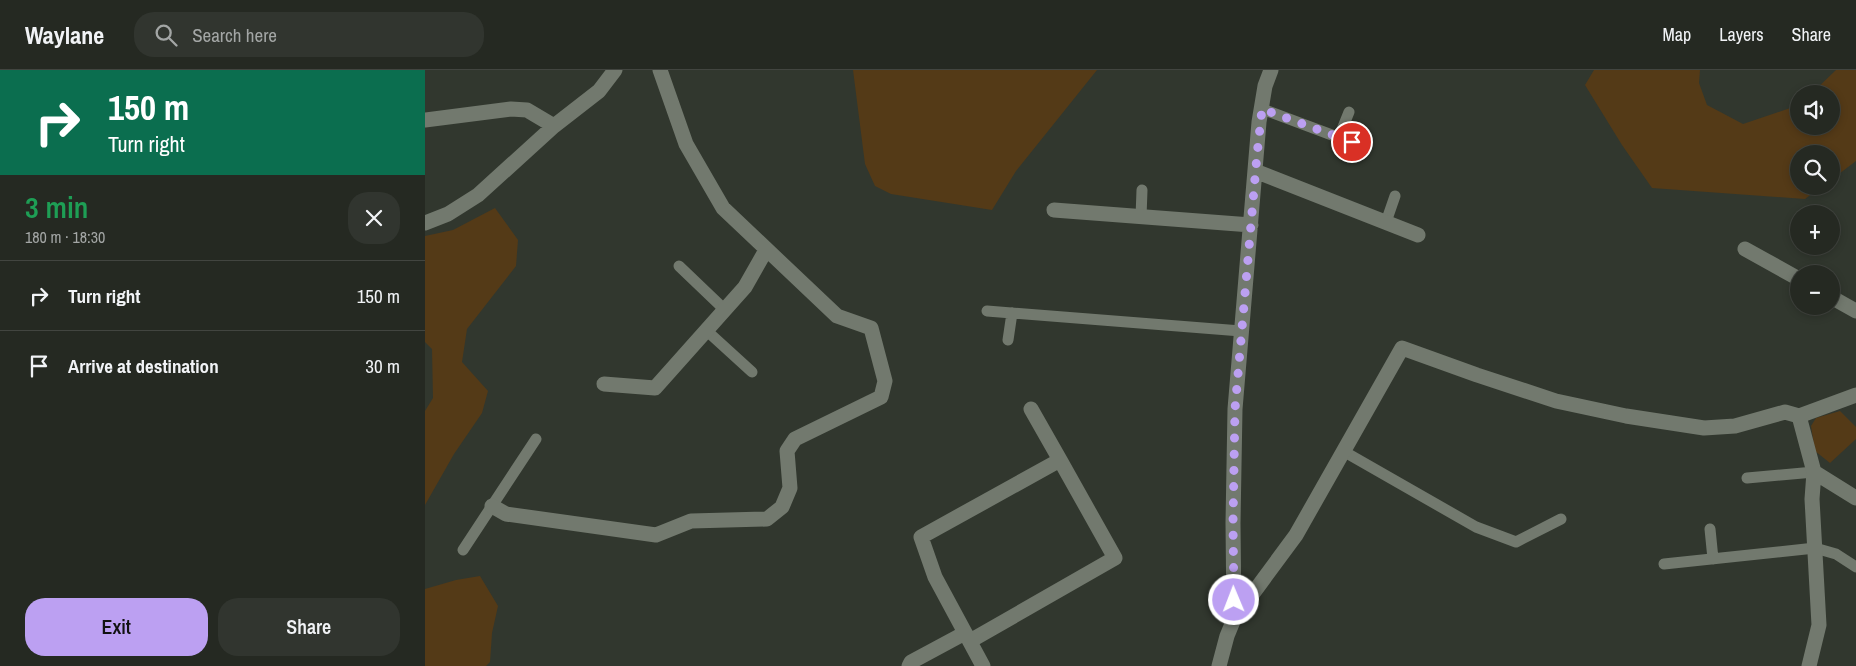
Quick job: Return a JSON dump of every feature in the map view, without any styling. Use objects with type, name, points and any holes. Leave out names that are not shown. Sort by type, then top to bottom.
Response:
[{"type":"street","points":[[425,223],[448,214],[478,195],[554,126],[599,91],[615,70]]},
{"type":"street","points":[[491,506],[506,514],[656,535],[691,521],[767,518],[782,507],[790,488],[787,451],[795,439],[881,397],[885,381],[871,328],[837,316],[723,208],[686,144],[659,70]]},
{"type":"street","points":[[1234,619],[1235,409],[1255,171],[1265,86],[1271,70]]},
{"type":"street","points":[[425,120],[511,108],[527,110],[554,126]]},
{"type":"street","points":[[1255,171],[1418,235]]},
{"type":"street","points":[[1054,210],[1251,225]]},
{"type":"street","points":[[1745,248],[1790,274]]},
{"type":"street","points":[[604,384],[655,388],[745,287],[767,250]]},
{"type":"street","points":[[1840,302],[1856,311]]},
{"type":"street","points":[[1219,666],[1234,619],[1296,535],[1402,348],[1556,401],[1626,416],[1704,428],[1735,426],[1785,412],[1799,416],[1856,396]]},
{"type":"street","points":[[909,666],[911,662],[967,637],[1115,558],[1031,409]]},
{"type":"street","points":[[1799,416],[1814,472],[1812,499],[1819,625],[1809,666]]},
{"type":"street","points":[[983,666],[935,578],[921,537],[1060,460]]},
{"type":"street","points":[[1814,472],[1856,498]]},
{"type":"lane","points":[[1262,109],[1364,146]]},
{"type":"lane","points":[[1339,137],[1349,112]]},
{"type":"lane","points":[[1141,217],[1143,190]]},
{"type":"lane","points":[[1386,222],[1395,196]]},
{"type":"lane","points":[[679,266],[725,310]]},
{"type":"lane","points":[[987,311],[1241,330]]},
{"type":"lane","points":[[1008,340],[1012,313]]},
{"type":"lane","points":[[707,331],[752,372]]},
{"type":"lane","points":[[463,550],[536,439]]},
{"type":"lane","points":[[1343,451],[1475,528],[1516,542],[1561,519]]},
{"type":"lane","points":[[1747,478],[1814,472]]},
{"type":"lane","points":[[1710,529],[1713,559]]},
{"type":"lane","points":[[1664,564],[1815,548],[1835,554],[1856,567]]},
{"type":"shaded area","points":[[853,70],[1097,70],[1016,171],[992,210],[891,194],[875,186],[865,164]]},
{"type":"shaded area","points":[[1594,70],[1700,70],[1699,83],[1707,105],[1743,124],[1790,108],[1790,135],[1840,135],[1840,85],[1820,85],[1836,70],[1856,70],[1856,161],[1840,173],[1840,145],[1790,145],[1790,195],[1810,195],[1805,199],[1652,188],[1622,145],[1585,85]]},
{"type":"shaded area","points":[[495,208],[518,240],[516,266],[467,329],[462,362],[488,391],[482,413],[454,454],[425,505],[425,411],[433,398],[432,349],[425,342],[425,236],[453,230]]},
{"type":"shaded area","points":[[1840,411],[1856,427],[1856,439],[1830,463],[1815,451],[1811,426],[1816,418]]},
{"type":"shaded area","points":[[480,576],[498,606],[492,633],[490,662],[486,666],[425,666],[425,589],[456,580]]},
{"type":"route","points":[[1234,600],[1235,409],[1259,122],[1262,109],[1352,142]]}]
